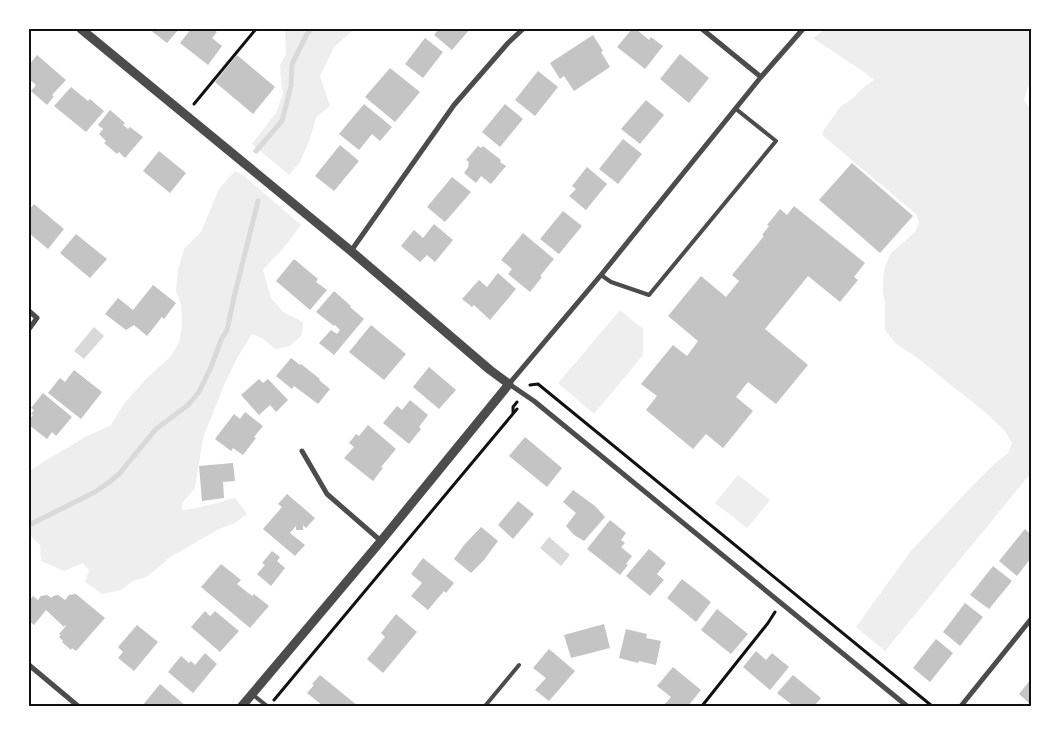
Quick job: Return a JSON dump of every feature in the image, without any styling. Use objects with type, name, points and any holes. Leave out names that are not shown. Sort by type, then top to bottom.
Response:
[{"type":"street","points":[[81,29],[350,250],[490,370],[534,401],[907,706]]},
{"type":"street","points":[[350,250],[454,105],[508,43],[523,29]]},
{"type":"street","points":[[702,29],[761,77]]},
{"type":"street","points":[[242,706],[381,541],[761,77],[803,29]]},
{"type":"street","points":[[29,311],[37,318],[29,329]]},
{"type":"street","points":[[302,452],[327,494],[381,541]]},
{"type":"street","points":[[960,706],[1031,620]]},
{"type":"street","points":[[29,665],[78,706]]},
{"type":"lane","points":[[601,274],[611,282],[649,295],[776,141],[736,108]]},
{"type":"lane","points":[[485,706],[519,665]]},
{"type":"lane","points":[[252,694],[268,706]]},
{"type":"path","points":[[194,104],[256,29]]},
{"type":"path","points":[[538,384],[932,706]]},
{"type":"path","points":[[268,706],[517,409]]},
{"type":"path","points":[[702,706],[775,612]]},
{"type":"shaded area","points":[[285,29],[355,29],[334,47],[320,76],[330,106],[316,117],[310,139],[300,162],[289,175],[252,144],[276,113],[283,93],[280,65],[286,54]]},
{"type":"shaded area","points":[[825,29],[1029,29],[1031,31],[1031,81],[1024,101],[1031,108],[1031,473],[885,651],[856,627],[911,551],[976,482],[1008,453],[1012,443],[1005,431],[986,413],[916,357],[895,343],[885,330],[883,279],[885,266],[891,253],[915,232],[919,222],[916,214],[822,135],[840,107],[874,80],[813,38]]},
{"type":"shaded area","points":[[235,171],[243,175],[301,225],[282,250],[263,270],[271,298],[283,312],[303,322],[302,335],[290,346],[275,349],[262,338],[252,334],[225,383],[203,438],[195,488],[182,503],[182,510],[235,498],[247,514],[235,523],[217,530],[169,558],[146,577],[133,581],[121,590],[102,594],[85,582],[89,570],[83,563],[64,571],[41,561],[40,545],[29,536],[29,472],[85,437],[111,425],[123,405],[146,379],[169,358],[179,343],[182,326],[181,304],[176,291],[178,270],[184,249],[201,232],[219,189]]},
{"type":"shaded area","points":[[620,310],[643,329],[643,355],[594,414],[558,383]]},
{"type":"shaded area","points":[[94,327],[104,336],[84,359],[74,351]]},
{"type":"shaded area","points":[[738,475],[770,500],[747,528],[715,503]]},
{"type":"shaded area","points":[[549,537],[570,555],[561,566],[540,548]]},
{"type":"building","points":[[149,29],[179,29],[167,43]]},
{"type":"building","points":[[191,29],[212,29],[217,32],[212,38],[222,46],[208,65],[180,43]]},
{"type":"building","points":[[439,29],[470,29],[452,50],[434,35]]},
{"type":"building","points":[[632,29],[636,29],[649,40],[651,37],[663,46],[645,69],[617,47]]},
{"type":"building","points":[[593,35],[610,67],[574,91],[564,76],[560,79],[550,63]]},
{"type":"building","points":[[425,38],[443,52],[423,78],[405,64]]},
{"type":"building","points":[[680,54],[709,78],[689,103],[660,79]]},
{"type":"building","points":[[37,55],[66,80],[52,95],[54,96],[47,105],[31,91],[36,85],[29,79],[29,65]]},
{"type":"building","points":[[237,55],[275,87],[253,114],[215,82]]},
{"type":"building","points":[[390,68],[420,92],[395,122],[365,97]]},
{"type":"building","points":[[538,71],[558,87],[535,116],[515,100]]},
{"type":"building","points":[[71,87],[104,111],[86,132],[54,106]]},
{"type":"building","points":[[646,100],[664,115],[640,144],[621,129]]},
{"type":"building","points":[[364,104],[392,127],[380,141],[372,134],[359,150],[339,134]]},
{"type":"building","points":[[505,104],[523,119],[500,147],[482,132]]},
{"type":"building","points":[[110,110],[125,123],[123,125],[128,129],[130,127],[143,137],[125,158],[104,143],[106,141],[99,134],[103,129],[98,125]]},
{"type":"building","points":[[623,139],[642,154],[618,184],[599,169]]},
{"type":"building","points":[[340,145],[359,161],[334,191],[315,176]]},
{"type":"building","points":[[478,146],[481,148],[483,146],[506,166],[491,184],[481,176],[476,183],[464,173],[469,166],[469,162],[466,160]]},
{"type":"building","points":[[159,151],[186,173],[170,193],[143,171]]},
{"type":"building","points":[[852,163],[913,216],[880,253],[819,200]]},
{"type":"building","points":[[587,167],[607,184],[586,210],[569,196],[576,189],[572,186]]},
{"type":"building","points":[[452,177],[471,192],[445,222],[427,207]]},
{"type":"building","points":[[34,204],[64,229],[48,249],[29,233],[29,210]]},
{"type":"building","points":[[794,206],[865,263],[854,277],[858,280],[840,302],[808,276],[765,329],[808,365],[776,404],[748,382],[736,397],[753,411],[723,448],[706,434],[693,449],[646,410],[657,396],[641,384],[673,345],[687,356],[698,341],[668,316],[701,276],[726,297],[739,281],[732,275],[764,236],[762,235],[769,226],[767,225],[780,209],[787,215]]},
{"type":"building","points":[[563,211],[582,226],[559,254],[540,239]]},
{"type":"building","points":[[434,224],[453,240],[435,262],[427,255],[420,262],[401,246],[414,230],[423,238]]},
{"type":"building","points":[[523,233],[554,259],[530,292],[508,274],[512,269],[501,260]]},
{"type":"building","points":[[76,234],[107,259],[90,278],[60,253]]},
{"type":"building","points":[[294,259],[318,279],[316,282],[327,290],[310,310],[276,281]]},
{"type":"building","points":[[498,273],[516,289],[490,320],[474,305],[472,307],[462,299],[479,280],[487,287]]},
{"type":"building","points":[[153,285],[176,303],[164,319],[162,317],[147,336],[134,325],[126,330],[105,314],[118,298],[133,310]]},
{"type":"building","points":[[334,291],[364,319],[334,355],[319,343],[331,330],[337,334],[340,330],[316,312]]},
{"type":"building","points":[[371,325],[406,354],[384,380],[349,352]]},
{"type":"building","points":[[291,358],[320,379],[330,389],[318,404],[294,386],[292,389],[276,376]]},
{"type":"building","points":[[429,367],[456,390],[439,409],[413,387]]},
{"type":"building","points":[[74,370],[102,392],[81,419],[48,393],[60,378],[65,382]]},
{"type":"building","points":[[259,379],[263,383],[268,379],[288,400],[276,412],[270,405],[259,415],[241,395]]},
{"type":"building","points":[[43,393],[72,417],[56,436],[52,432],[47,439],[29,425],[29,420],[33,415],[31,414],[34,410],[31,408]]},
{"type":"building","points":[[410,400],[428,415],[419,427],[421,429],[409,444],[383,423],[397,406],[402,410]]},
{"type":"building","points":[[245,412],[263,426],[243,455],[233,448],[231,451],[215,439],[234,414],[240,419]]},
{"type":"building","points":[[368,425],[396,449],[381,467],[383,468],[373,481],[344,458],[354,447],[349,443],[356,434],[359,436]]},
{"type":"building","points":[[525,437],[562,468],[547,487],[509,456]]},
{"type":"building","points":[[233,463],[235,481],[223,482],[224,498],[202,501],[199,466]]},
{"type":"building","points":[[573,490],[595,506],[605,517],[584,541],[574,535],[566,526],[576,513],[563,502]]},
{"type":"building","points":[[287,494],[315,518],[306,528],[303,525],[303,530],[296,530],[296,526],[290,533],[305,545],[295,556],[263,529],[282,507],[278,504]]},
{"type":"building","points":[[518,501],[534,514],[513,539],[498,525]]},
{"type":"building","points":[[610,520],[626,533],[621,540],[625,543],[621,547],[632,556],[620,575],[587,549]]},
{"type":"building","points":[[481,527],[498,541],[484,560],[471,573],[454,559]]},
{"type":"building","points":[[1025,529],[1031,535],[1031,558],[1017,576],[999,561]]},
{"type":"building","points":[[649,549],[666,563],[657,574],[664,580],[650,596],[626,576]]},
{"type":"building","points":[[272,551],[280,557],[277,561],[285,568],[271,586],[257,574],[265,565],[262,563]]},
{"type":"building","points":[[423,558],[454,583],[446,593],[444,591],[428,610],[411,596],[422,583],[411,574]]},
{"type":"building","points":[[221,564],[241,580],[237,584],[269,606],[250,628],[201,587]]},
{"type":"building","points":[[993,566],[1012,581],[989,609],[970,595]]},
{"type":"building","points":[[682,579],[711,602],[696,622],[667,598]]},
{"type":"building","points":[[76,594],[105,618],[76,651],[72,648],[71,650],[59,637],[61,635],[59,634],[66,626],[64,627],[46,610],[34,625],[29,621],[29,601],[33,596],[38,600],[41,596],[47,595],[52,598],[58,595],[65,600],[69,595]]},
{"type":"building","points":[[965,603],[983,617],[960,646],[943,632]]},
{"type":"building","points":[[717,609],[748,634],[731,654],[701,630]]},
{"type":"building","points":[[205,611],[210,616],[215,611],[239,631],[220,652],[191,627]]},
{"type":"building","points":[[396,614],[417,632],[383,673],[367,659],[385,637],[381,633]]},
{"type":"building","points":[[604,624],[610,648],[571,658],[564,635]]},
{"type":"building","points":[[137,625],[158,642],[134,671],[118,658],[123,652],[118,647]]},
{"type":"building","points":[[626,629],[647,634],[646,638],[661,641],[656,665],[619,658]]},
{"type":"building","points":[[936,639],[953,653],[930,682],[913,668]]},
{"type":"building","points":[[549,649],[575,671],[549,701],[535,690],[546,678],[533,668]]},
{"type":"building","points":[[756,651],[766,660],[772,653],[789,667],[770,690],[743,667]]},
{"type":"building","points":[[205,653],[217,664],[193,693],[168,672],[181,656],[189,663],[191,661],[195,665]]},
{"type":"building","points":[[673,667],[701,690],[688,706],[663,706],[671,697],[657,686]]},
{"type":"building","points":[[320,675],[358,706],[323,706],[307,693]]},
{"type":"building","points":[[793,675],[821,698],[814,706],[790,706],[791,704],[777,693]]},
{"type":"building","points":[[1031,679],[1031,705],[1019,694]]},
{"type":"building","points":[[160,684],[186,706],[142,706]]},
{"type":"waterway","points":[[256,151],[282,121],[291,86],[292,64],[311,29]]},
{"type":"waterway","points":[[29,525],[95,492],[108,483],[119,474],[156,429],[188,405],[199,392],[227,330],[258,201]]}]
